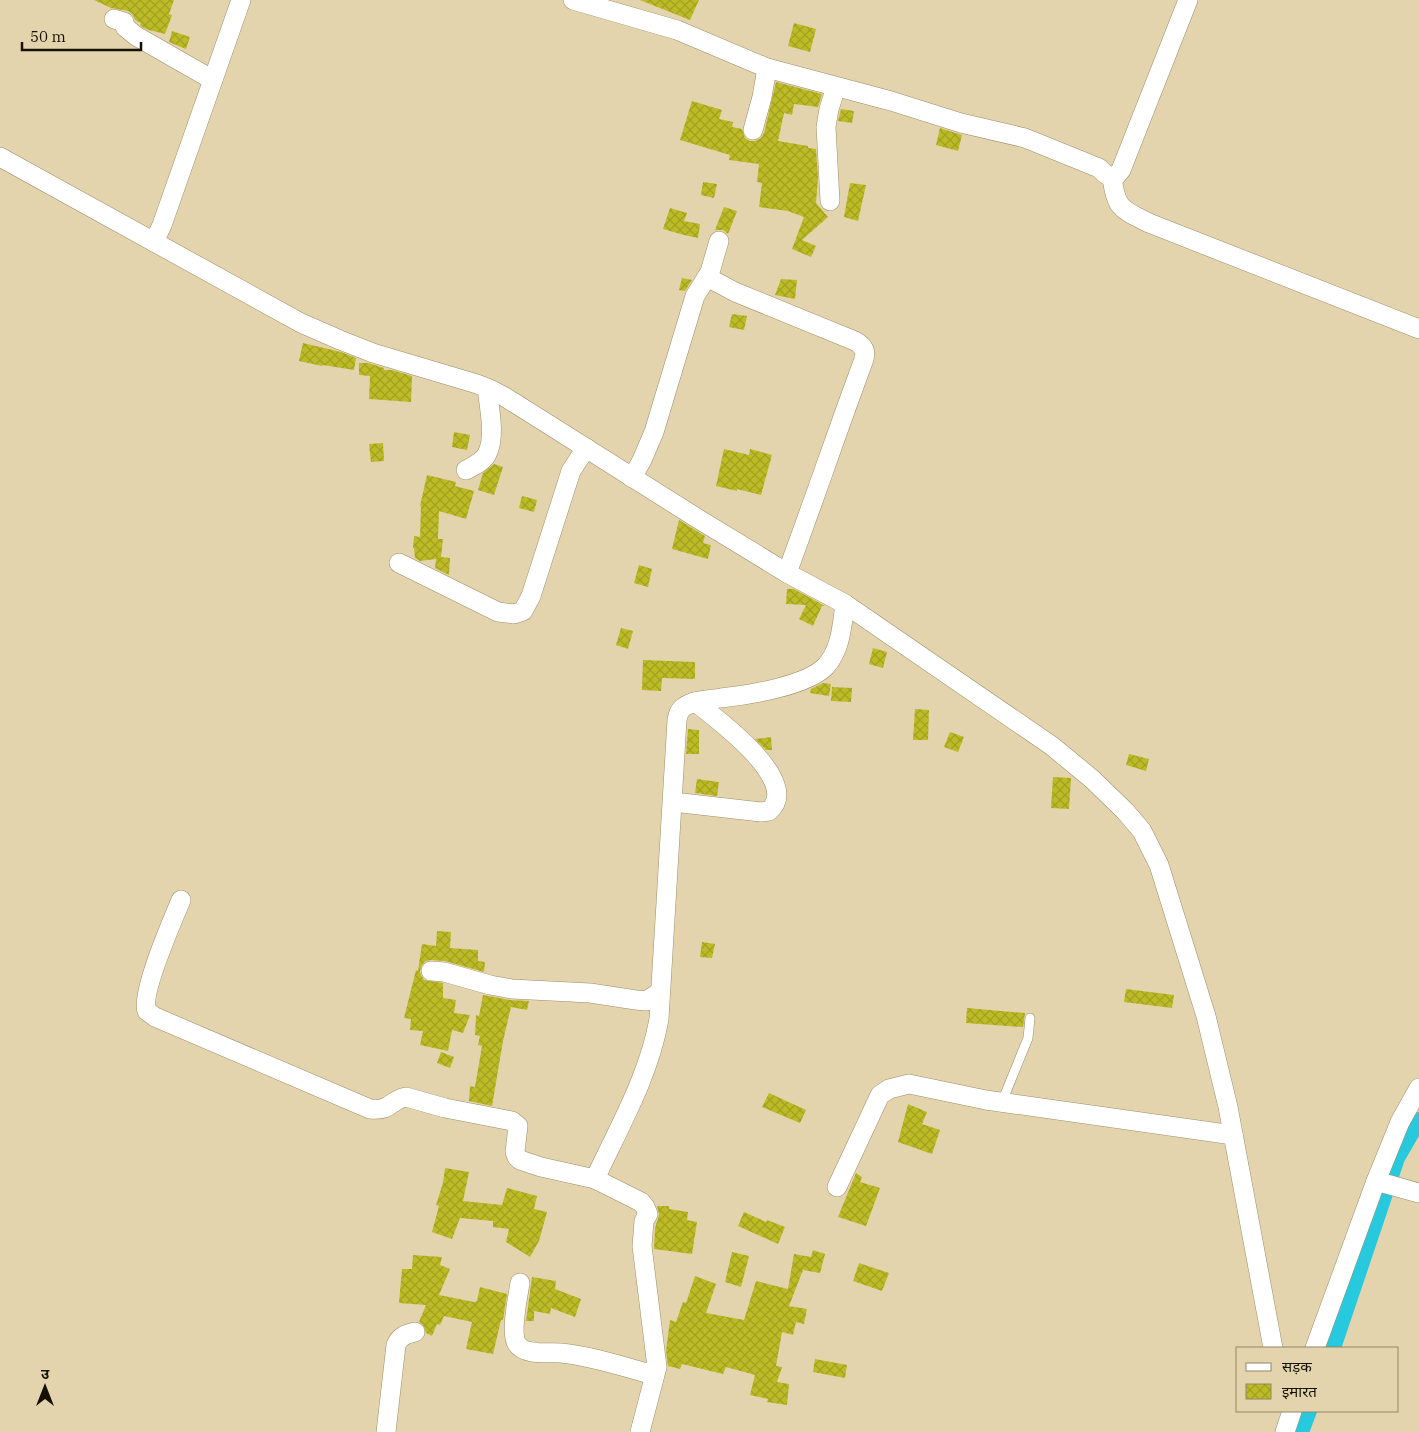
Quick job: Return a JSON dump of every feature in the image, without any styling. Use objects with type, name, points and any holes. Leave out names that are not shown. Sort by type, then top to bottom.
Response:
[{"type":"street","points":[[158,234],[241,0]]},
{"type":"street","points":[[573,0],[677,30],[767,68],[836,86],[961,123],[1025,138],[1098,168],[1108,176],[1116,176],[1121,170],[1188,0]]},
{"type":"street","points":[[114,19],[124,22],[125,27],[145,42],[213,80]]},
{"type":"street","points":[[753,130],[762,97],[767,68]]},
{"type":"street","points":[[830,201],[826,127],[836,86]]},
{"type":"street","points":[[0,157],[158,234],[301,323],[388,358],[452,375],[487,388],[505,397],[586,448],[636,470],[788,573],[845,604],[1052,746],[1105,792],[1142,831],[1159,865],[1206,1016],[1220,1070],[1273,1347]]},
{"type":"street","points":[[1112,176],[1114,195],[1123,210],[1140,219],[1419,329]]},
{"type":"street","points":[[636,470],[654,432],[695,296],[713,266],[719,241]]},
{"type":"street","points":[[707,277],[735,292],[855,341],[865,352],[864,362],[788,573]]},
{"type":"street","points":[[466,470],[480,462],[487,454],[490,445],[491,420],[487,388]]},
{"type":"street","points":[[400,563],[498,612],[514,614],[523,611],[531,596],[570,471],[586,448]]},
{"type":"street","points":[[595,1179],[649,1062],[659,1019],[679,712],[683,707],[695,702],[742,696],[789,685],[811,676],[825,667],[834,654],[840,639],[845,604]]},
{"type":"street","points":[[673,802],[761,812],[769,811],[775,804],[776,785],[767,769],[751,749],[695,702]]},
{"type":"street","points":[[181,900],[156,967],[146,1001],[148,1011],[155,1017],[370,1109],[387,1108],[401,1098],[406,1097],[445,1108],[512,1121],[518,1129],[515,1152],[516,1157],[520,1160],[541,1167],[595,1179],[641,1202],[648,1214],[644,1221],[642,1246],[657,1367],[640,1432]]},
{"type":"street","points":[[431,971],[512,989],[590,993],[646,1001],[660,992]]},
{"type":"street","points":[[837,1188],[880,1095],[888,1088],[909,1084],[1002,1102],[1233,1135]]},
{"type":"street","points":[[1315,1347],[1386,1184],[1400,1122],[1419,1088]]},
{"type":"street","points":[[1386,1184],[1419,1193]]},
{"type":"street","points":[[520,1283],[515,1329],[516,1342],[519,1346],[531,1351],[576,1356],[654,1375]]},
{"type":"street","points":[[386,1432],[396,1345],[403,1336],[415,1332]]},
{"type":"lane","points":[[1002,1102],[1028,1038],[1030,1018]]},
{"type":"building","points":[[94,0],[174,0],[169,14],[172,15],[165,34],[142,27],[141,23],[135,20],[128,11],[111,8]]},
{"type":"building","points":[[640,0],[699,0],[690,20]]},
{"type":"building","points":[[794,23],[816,29],[810,52],[788,46]]},
{"type":"building","points":[[172,31],[190,37],[186,49],[169,42]]},
{"type":"building","points":[[776,82],[822,94],[818,107],[794,104],[792,115],[784,113],[778,141],[816,149],[818,178],[816,203],[828,217],[802,240],[816,246],[811,257],[792,249],[804,217],[788,211],[759,207],[762,183],[757,182],[759,164],[729,160],[730,155],[680,140],[692,101],[722,110],[719,119],[733,122],[732,127],[742,129],[745,138],[750,141],[761,138],[764,133]]},
{"type":"building","points":[[841,109],[854,111],[852,123],[838,121]]},
{"type":"building","points":[[940,128],[962,135],[958,151],[936,145]]},
{"type":"building","points":[[703,182],[717,184],[714,198],[701,195]]},
{"type":"building","points":[[850,183],[866,185],[858,221],[844,217]]},
{"type":"building","points":[[724,207],[737,211],[728,234],[723,230],[715,230]]},
{"type":"building","points":[[670,208],[687,213],[684,221],[700,224],[698,238],[663,229]]},
{"type":"building","points":[[682,278],[692,280],[685,291],[679,290]]},
{"type":"building","points":[[781,279],[797,280],[795,299],[775,295]]},
{"type":"building","points":[[732,314],[747,316],[744,330],[729,327]]},
{"type":"building","points":[[303,343],[341,352],[356,358],[354,370],[299,361]]},
{"type":"building","points":[[359,363],[368,363],[384,368],[384,370],[392,370],[412,376],[411,402],[369,399],[370,376],[359,375]]},
{"type":"building","points":[[454,432],[470,435],[467,450],[452,447]]},
{"type":"building","points":[[383,443],[384,461],[371,462],[369,444]]},
{"type":"building","points":[[724,449],[749,455],[750,449],[772,455],[761,495],[716,486]]},
{"type":"building","points":[[494,464],[503,467],[494,495],[478,490],[483,473]]},
{"type":"building","points":[[427,475],[456,482],[455,486],[474,491],[466,519],[439,511],[438,539],[443,539],[441,557],[450,558],[449,575],[435,568],[436,559],[420,561],[415,558],[413,548],[414,536],[420,537],[420,506]]},
{"type":"building","points":[[522,496],[537,500],[534,512],[519,508]]},
{"type":"building","points":[[679,520],[705,536],[703,543],[711,545],[708,559],[672,549]]},
{"type":"building","points":[[639,565],[652,569],[648,587],[634,583]]},
{"type":"building","points":[[787,589],[794,589],[825,606],[822,606],[813,626],[799,619],[806,605],[786,604]]},
{"type":"building","points":[[621,628],[633,631],[628,649],[616,645]]},
{"type":"building","points":[[873,648],[887,652],[883,668],[869,664]]},
{"type":"building","points":[[643,660],[695,662],[695,679],[662,678],[661,691],[642,690]]},
{"type":"building","points":[[823,683],[831,684],[829,696],[810,693],[811,689]]},
{"type":"building","points":[[832,687],[852,688],[851,702],[831,701]]},
{"type":"building","points":[[915,709],[929,710],[928,740],[913,740]]},
{"type":"building","points":[[688,729],[699,730],[699,754],[686,754]]},
{"type":"building","points":[[950,732],[964,737],[958,752],[944,747]]},
{"type":"building","points":[[771,737],[772,750],[766,750],[755,739]]},
{"type":"building","points":[[1129,754],[1149,759],[1146,771],[1126,765]]},
{"type":"building","points":[[1053,777],[1071,778],[1069,809],[1051,808]]},
{"type":"building","points":[[697,779],[719,782],[717,796],[695,793]]},
{"type":"building","points":[[437,931],[451,932],[450,948],[478,950],[478,961],[485,962],[484,972],[445,961],[431,960],[426,961],[422,965],[420,971],[424,980],[443,983],[443,998],[456,1000],[454,1013],[470,1015],[463,1033],[452,1030],[448,1051],[420,1045],[423,1031],[410,1030],[411,1019],[404,1018],[416,970],[418,971],[422,944],[436,946]]},
{"type":"building","points":[[702,942],[715,944],[712,958],[700,957]]},
{"type":"building","points":[[1126,989],[1174,995],[1172,1008],[1124,1002]]},
{"type":"building","points":[[483,995],[529,1001],[527,1010],[511,1007],[492,1106],[469,1101],[470,1086],[475,1087],[482,1046],[478,1045],[480,1036],[475,1035],[476,1015],[479,1016]]},
{"type":"building","points":[[967,1008],[1025,1013],[1023,1027],[966,1023]]},
{"type":"building","points":[[441,1052],[454,1057],[450,1068],[437,1063]]},
{"type":"building","points":[[769,1093],[806,1110],[800,1123],[762,1107]]},
{"type":"building","points":[[908,1104],[927,1112],[922,1124],[940,1130],[932,1154],[898,1142]]},
{"type":"building","points":[[445,1168],[469,1172],[463,1201],[502,1205],[507,1188],[537,1196],[534,1209],[547,1212],[539,1241],[530,1257],[506,1242],[509,1229],[493,1227],[493,1221],[460,1218],[452,1239],[432,1232],[439,1206],[436,1205],[443,1183]]},
{"type":"building","points":[[856,1173],[862,1177],[860,1182],[880,1188],[866,1226],[838,1217]]},
{"type":"building","points":[[657,1206],[669,1206],[669,1209],[688,1212],[687,1220],[697,1222],[692,1254],[654,1249],[655,1228],[659,1215]]},
{"type":"building","points":[[744,1212],[766,1222],[767,1220],[785,1227],[778,1244],[738,1226]]},
{"type":"building","points":[[813,1250],[825,1254],[820,1273],[803,1270],[789,1306],[807,1309],[804,1324],[796,1322],[793,1335],[782,1332],[776,1366],[782,1367],[777,1382],[789,1384],[787,1405],[767,1402],[768,1399],[750,1395],[755,1375],[726,1367],[723,1374],[682,1364],[680,1369],[668,1366],[666,1351],[670,1320],[676,1322],[683,1302],[686,1303],[695,1276],[716,1284],[706,1313],[744,1320],[756,1281],[788,1289],[794,1254],[811,1257]]},
{"type":"building","points":[[732,1252],[749,1256],[741,1287],[725,1282]]},
{"type":"building","points":[[413,1255],[442,1257],[440,1265],[450,1269],[439,1295],[474,1302],[477,1301],[480,1287],[507,1294],[503,1320],[501,1320],[493,1354],[466,1349],[472,1322],[444,1316],[440,1325],[437,1324],[432,1336],[426,1333],[423,1325],[419,1322],[426,1305],[399,1303],[402,1269],[412,1269]]},
{"type":"building","points":[[859,1263],[889,1273],[882,1291],[853,1281]]},
{"type":"building","points":[[532,1277],[556,1281],[555,1289],[581,1299],[575,1317],[551,1308],[550,1314],[534,1311],[534,1321],[526,1321]]},
{"type":"building","points":[[815,1359],[847,1365],[845,1378],[813,1372]]},
{"type":"waterway","points":[[1333,1347],[1397,1158],[1419,1120]]},
{"type":"waterway","points":[[1301,1432],[1309,1412]]}]
